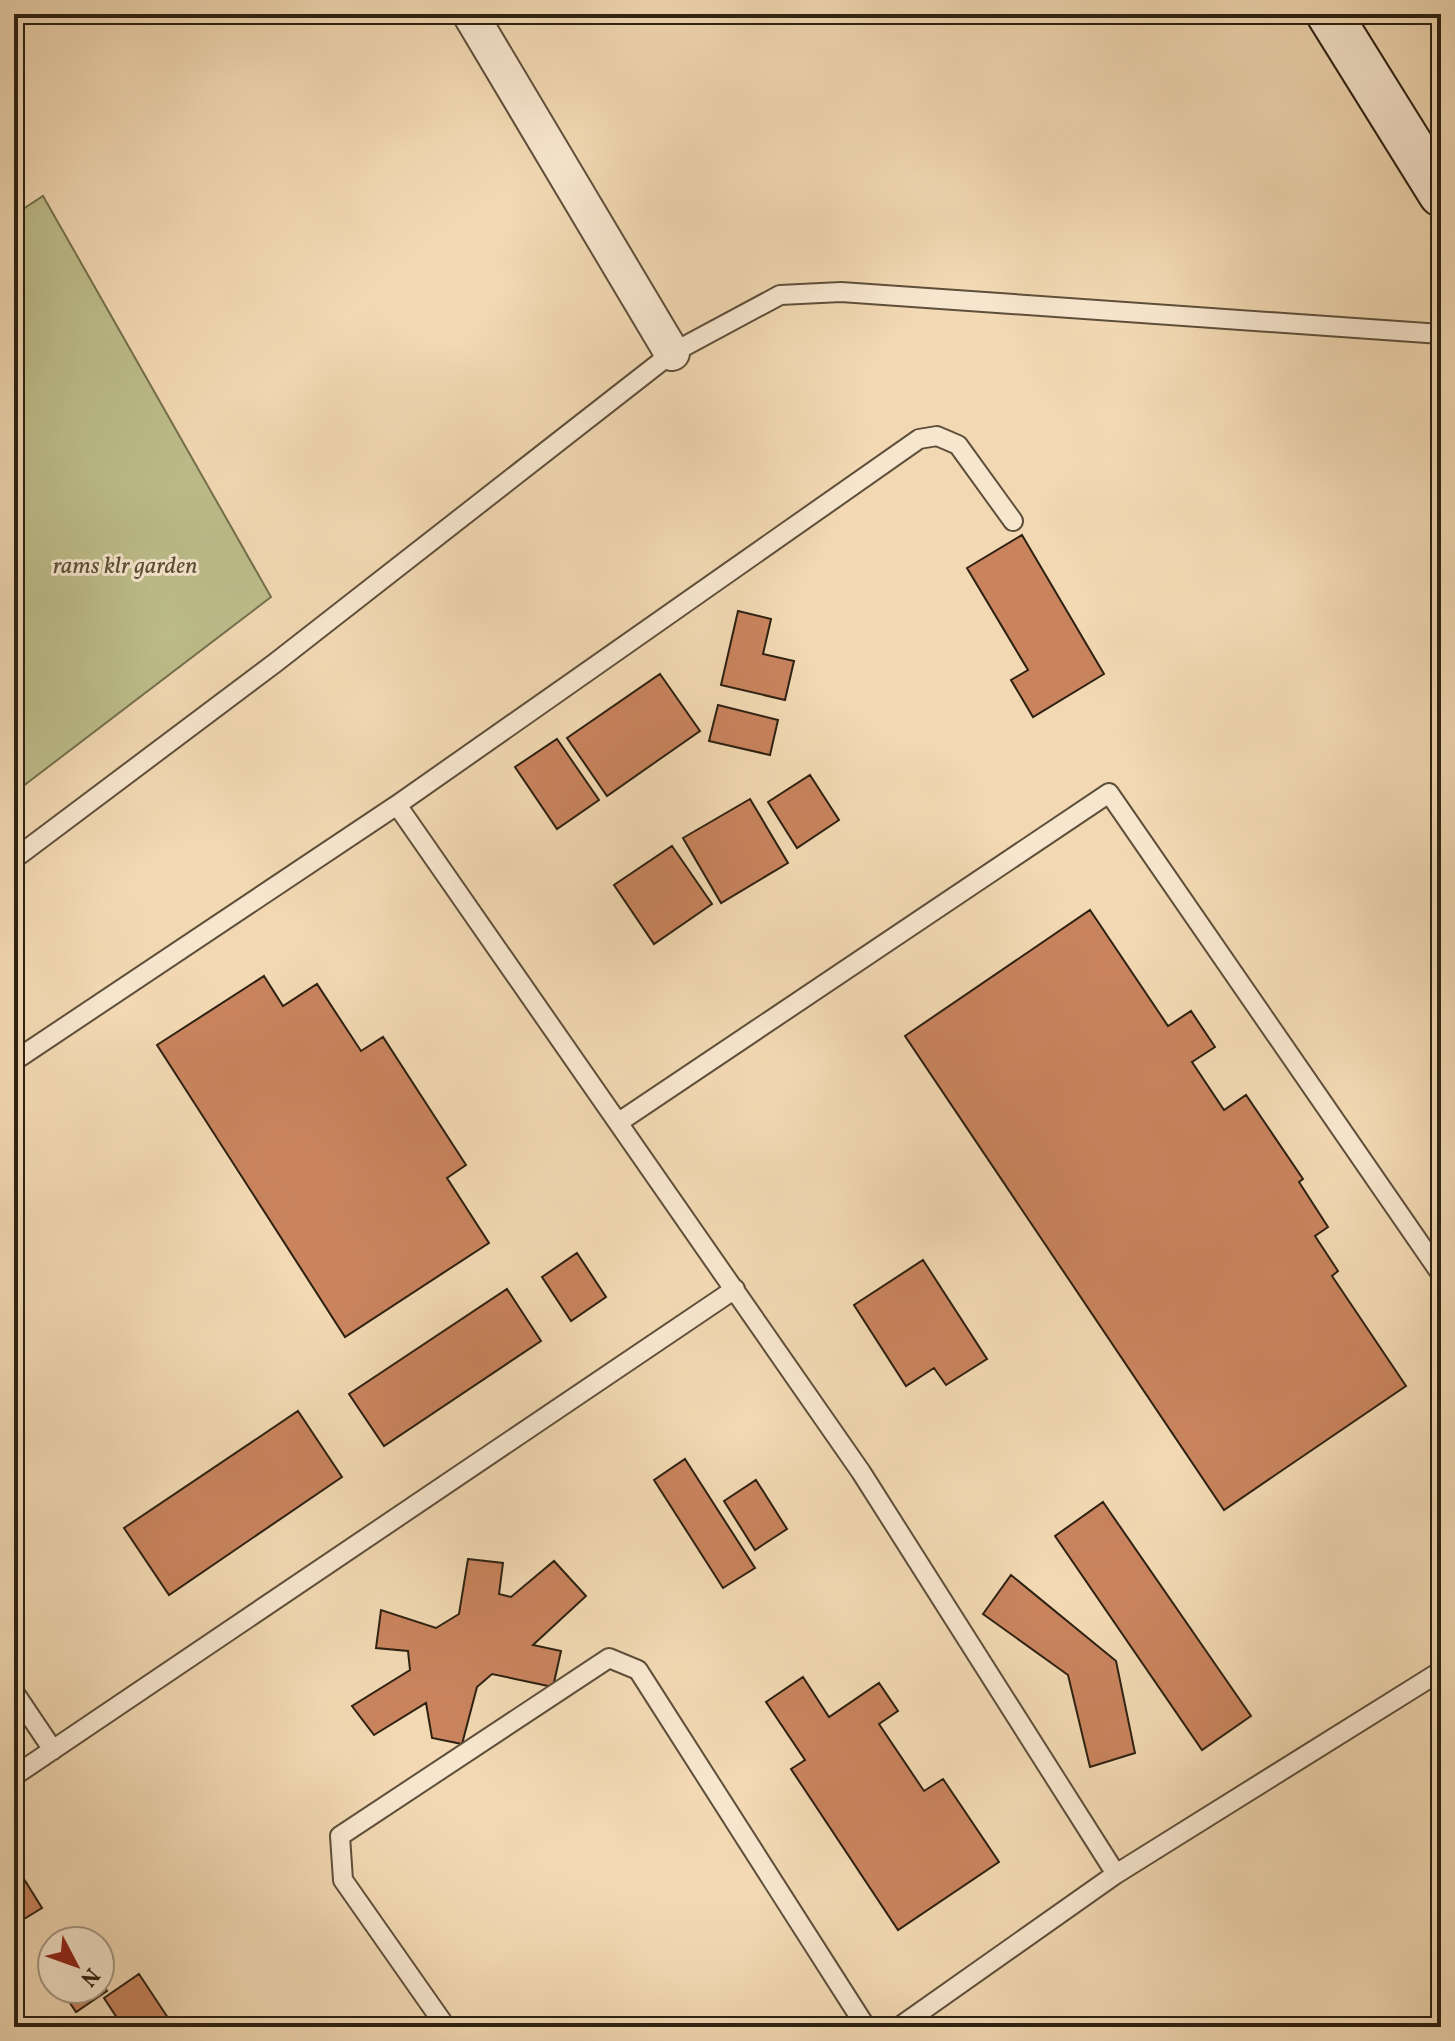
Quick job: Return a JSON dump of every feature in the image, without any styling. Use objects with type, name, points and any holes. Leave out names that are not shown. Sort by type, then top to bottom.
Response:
[{"type":"main road","points":[[1329,14],[1441,194]]},
{"type":"street","points":[[470,14],[672,353]]},
{"type":"lane","points":[[14,859],[275,663],[672,353],[732,318],[780,295],[841,292],[1441,334]]},
{"type":"lane","points":[[14,1061],[397,805],[919,439],[937,436],[958,445],[1013,521]]},
{"type":"lane","points":[[619,1122],[1109,793],[1441,1274]]},
{"type":"lane","points":[[397,805],[861,1472],[1116,1874]]},
{"type":"lane","points":[[14,1776],[735,1289]]},
{"type":"lane","points":[[446,2027],[343,1880],[340,1836],[609,1658],[638,1670],[866,2027]]},
{"type":"lane","points":[[899,2027],[1116,1874],[1441,1671]]},
{"type":"lane","points":[[14,1692],[53,1750]]},
{"type":"green space","name":"rams klr garden","points":[[43,196],[271,597],[14,793],[14,215]]},
{"type":"building","points":[[1022,535],[1104,674],[1033,717],[1011,680],[1028,670],[967,568]]},
{"type":"building","points":[[738,611],[771,619],[763,654],[794,661],[785,700],[721,685]]},
{"type":"building","points":[[660,674],[700,731],[607,796],[567,738]]},
{"type":"building","points":[[718,705],[778,720],[770,755],[709,741]]},
{"type":"building","points":[[557,739],[599,800],[557,829],[515,767]]},
{"type":"building","points":[[810,775],[839,820],[797,848],[768,802]]},
{"type":"building","points":[[750,799],[788,863],[721,903],[683,838]]},
{"type":"building","points":[[672,846],[712,904],[654,944],[614,885]]},
{"type":"building","points":[[1090,910],[1168,1026],[1191,1011],[1215,1047],[1192,1062],[1224,1110],[1246,1095],[1303,1179],[1299,1182],[1328,1227],[1315,1236],[1338,1271],[1332,1276],[1406,1386],[1224,1510],[905,1036]]},
{"type":"building","points":[[264,976],[283,1006],[317,984],[361,1051],[383,1037],[466,1165],[447,1178],[489,1243],[345,1337],[157,1045]]},
{"type":"building","points":[[577,1253],[606,1297],[571,1321],[542,1277]]},
{"type":"building","points":[[923,1260],[987,1359],[946,1385],[934,1368],[906,1386],[854,1305]]},
{"type":"building","points":[[507,1289],[541,1341],[384,1446],[349,1394]]},
{"type":"building","points":[[298,1411],[342,1477],[169,1595],[124,1528]]},
{"type":"building","points":[[685,1459],[755,1568],[723,1588],[654,1480]]},
{"type":"building","points":[[756,1480],[787,1529],[755,1550],[724,1501]]},
{"type":"building","points":[[1103,1502],[1251,1716],[1202,1750],[1055,1536]]},
{"type":"building","points":[[468,1559],[503,1563],[499,1594],[511,1597],[554,1561],[586,1596],[533,1645],[561,1651],[553,1687],[492,1674],[477,1687],[462,1744],[432,1738],[426,1703],[374,1735],[352,1706],[410,1670],[408,1651],[376,1648],[381,1610],[436,1628],[459,1614]]},
{"type":"building","points":[[1011,1575],[1116,1661],[1135,1753],[1090,1767],[1068,1675],[983,1614]]},
{"type":"building","points":[[803,1677],[829,1717],[879,1683],[898,1711],[879,1724],[924,1791],[943,1779],[999,1862],[898,1930],[791,1769],[805,1760],[766,1702]]},
{"type":"building","points":[[14,1863],[42,1908],[14,1925]]},
{"type":"building","points":[[139,1974],[174,2027],[123,2027],[109,2005],[116,2005],[116,1990]]},
{"type":"building","points":[[71,2005],[86,2005],[76,2012]]}]
